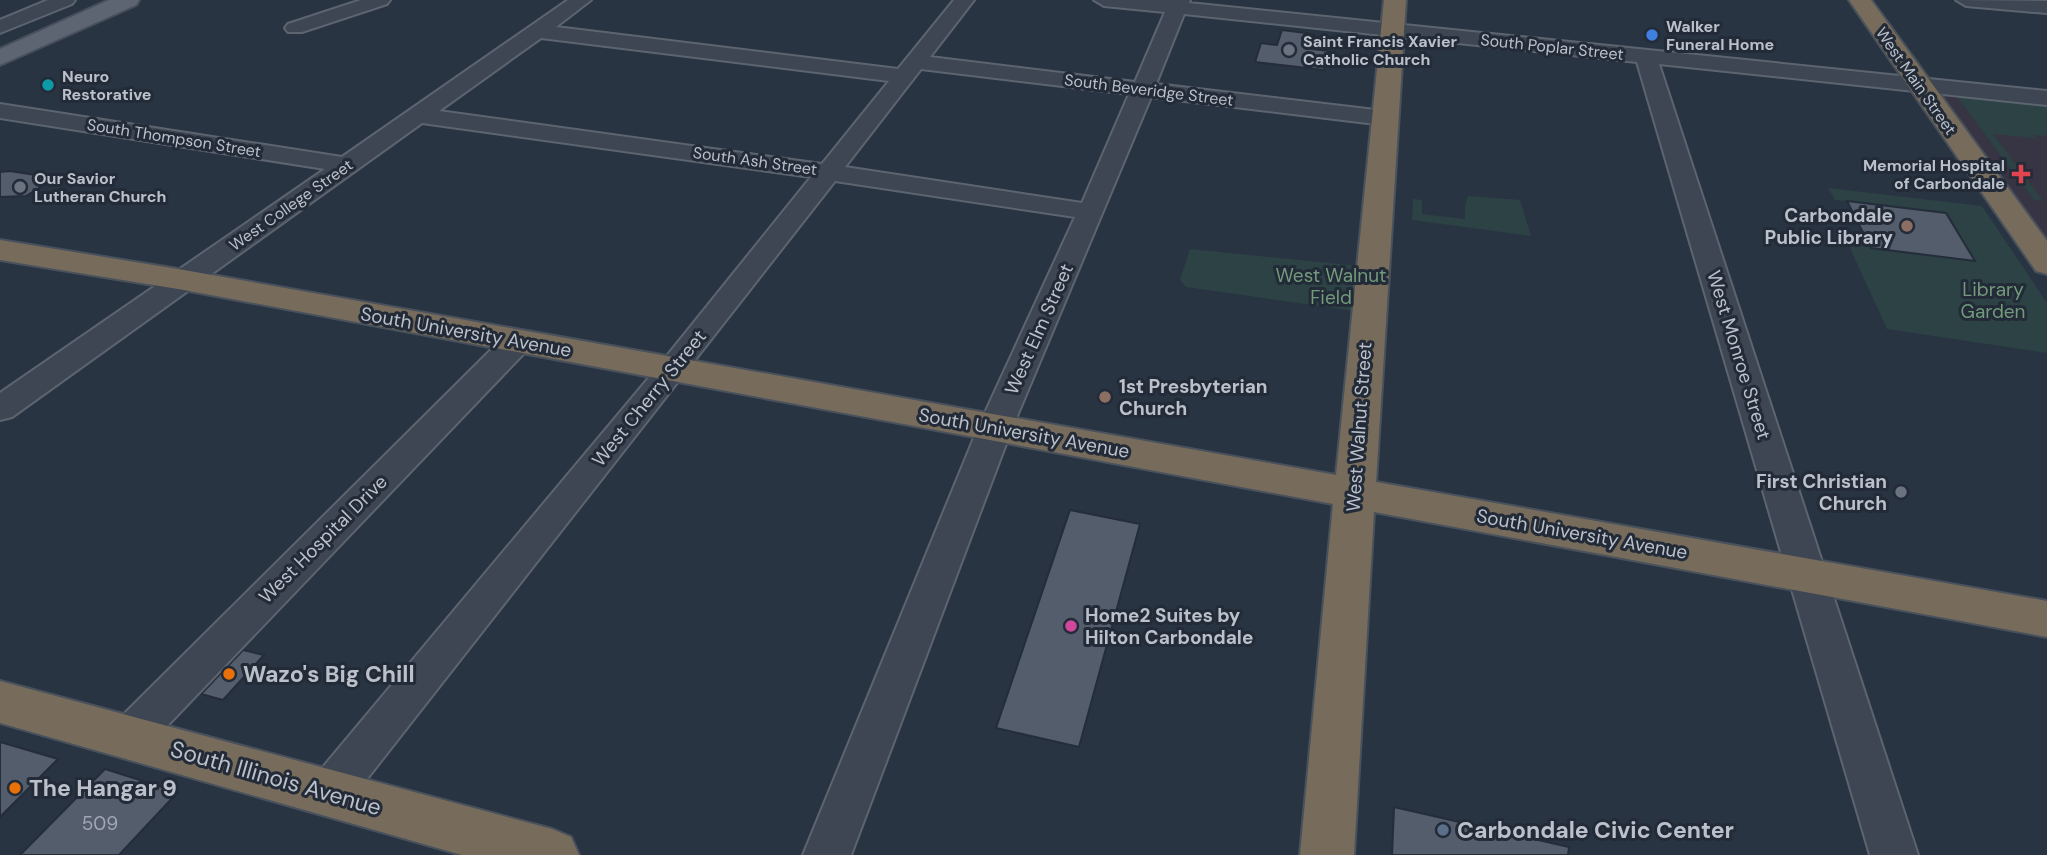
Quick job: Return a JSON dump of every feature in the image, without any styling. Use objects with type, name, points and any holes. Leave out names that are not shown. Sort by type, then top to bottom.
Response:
[{"type":"highway","name":"West Main Street","points":[[1860,0],[2047,264]]},
{"type":"highway","name":"West Walnut Street","points":[[1327,855],[1394,15]]},
{"type":"highway","name":"South University Avenue","points":[[0,250],[518,341],[2047,619]]},
{"type":"highway","name":"South Illinois Avenue","points":[[0,702],[552,855]]},
{"type":"main road","points":[[0,47],[103,0]]},
{"type":"main road","points":[[0,58],[128,0]]},
{"type":"street","points":[[0,27],[65,0]]},
{"type":"street","points":[[295,28],[380,0]]},
{"type":"street","name":"West College Street","points":[[0,409],[581,0]]},
{"type":"street","name":"West Cherry Street","points":[[330,793],[673,369],[964,0]]},
{"type":"street","name":"South Poplar Street","points":[[1104,0],[1394,15],[1646,56],[2047,98]]},
{"type":"street","points":[[1966,0],[2047,7]]},
{"type":"street","name":"West Elm Street","points":[[827,855],[995,428],[1179,4]]},
{"type":"street","name":"South Beveridge Street","points":[[537,31],[909,69],[1144,89],[1384,118]]},
{"type":"street","name":"West Monroe Street","points":[[1646,56],[1894,855]]},
{"type":"street","name":"South Thompson Street","points":[[0,111],[348,165]]},
{"type":"street","name":"South Ash Street","points":[[418,115],[1091,212]]},
{"type":"street","name":"West Hospital Drive","points":[[129,737],[518,341]]},
{"type":"shaded area","name":"Memorial Hospital of Carbondale","points":[[1934,91],[2047,103],[2047,246]]},
{"type":"green space","points":[[1972,96],[2047,105],[2047,136],[2034,135],[2035,138],[1993,134],[2043,201],[2034,200],[1957,97]]},
{"type":"green space","name":"Library Garden","points":[[1828,188],[1982,206],[2047,303],[2047,353],[1887,329],[1845,237],[1867,240],[1871,248],[1975,260],[1946,213],[1835,200]]},
{"type":"green space","points":[[1468,196],[1520,200],[1531,236],[1412,220],[1413,199],[1422,200],[1422,214],[1465,219]]},
{"type":"green space","name":"West Walnut Field","points":[[1190,249],[1359,266],[1354,311],[1186,287],[1180,280]]},
{"type":"building","name":"Saint Francis Xavier Catholic Church","points":[[1282,30],[1314,34],[1311,49],[1329,51],[1324,70],[1255,62],[1261,43],[1277,45]]},
{"type":"building","name":"Our Savior Lutheran Church","points":[[0,172],[55,178],[26,196],[0,197]]},
{"type":"building","name":"Carbondale Public Library","points":[[1847,201],[1946,213],[1975,261],[1871,248]]},
{"type":"building","name":"Home2 Suites by Hilton Carbondale","points":[[1070,510],[1140,524],[1079,747],[996,728]]},
{"type":"building","name":"Wazo's Big Chill","points":[[243,650],[264,655],[223,700],[201,694]]},
{"type":"building","name":"The Hangar 9","points":[[0,742],[58,759],[0,817]]},
{"type":"building","points":[[105,769],[178,792],[119,855],[20,855]]},
{"type":"building","name":"Carbondale Civic Center","points":[[1394,807],[1569,847],[1568,855],[1392,855]]},
{"type":"place","name":"Walker Funeral Home","points":[[1652,35]]},
{"type":"place","name":"Saint Francis Xavier Catholic Church","points":[[1289,50]]},
{"type":"place","name":"Neuro Restorative","points":[[48,85]]},
{"type":"place","name":"Memorial Hospital of Carbondale","points":[[2021,174]]},
{"type":"place","name":"Our Savior Lutheran Church","points":[[20,187]]},
{"type":"place","name":"Carbondale Public Library","points":[[1907,226]]},
{"type":"place","name":"1st Presbyterian Church","points":[[1105,397]]},
{"type":"place","name":"First Christian Church","points":[[1901,492]]},
{"type":"place","name":"Home2 Suites by Hilton Carbondale","points":[[1071,626]]},
{"type":"place","name":"Wazo's Big Chill","points":[[229,674]]},
{"type":"place","name":"The Hangar 9","points":[[15,788]]},
{"type":"place","name":"Carbondale Civic Center","points":[[1443,830]]}]
